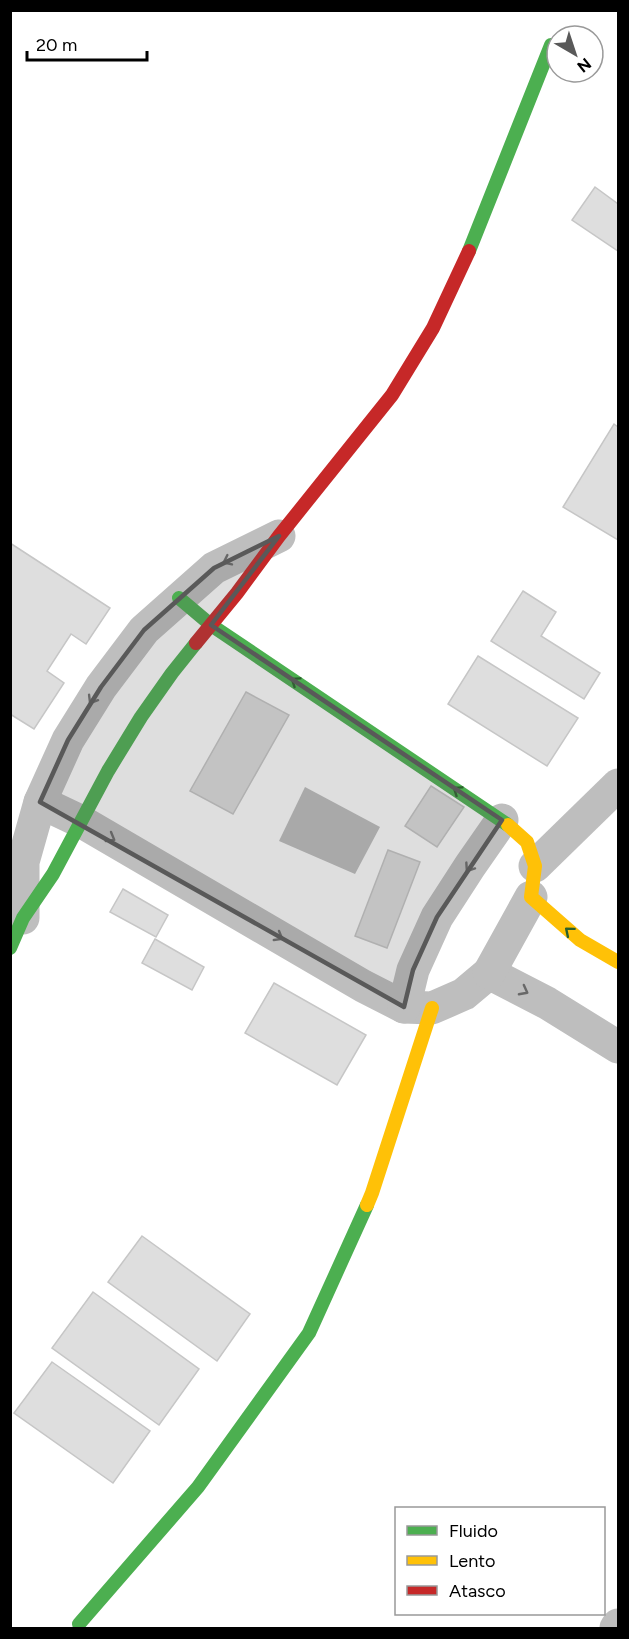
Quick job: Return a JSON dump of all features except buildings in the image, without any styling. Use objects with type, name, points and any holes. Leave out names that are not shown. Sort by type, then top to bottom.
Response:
[{"type":"street","points":[[10,948],[23,918],[53,874],[108,771],[141,717],[172,672],[392,395],[433,327],[471,247],[545,60]]},
{"type":"street","points":[[23,918],[23,862],[40,802],[68,740],[100,687],[144,630],[214,568],[279,536]]},
{"type":"street","points":[[179,598],[211,625],[502,820],[526,842],[533,882],[580,940],[618,962]]},
{"type":"street","points":[[40,802],[82,822],[363,986],[418,1008],[464,994],[489,973],[533,882],[618,785]]},
{"type":"street","points":[[79,1624],[198,1487],[309,1333],[372,1193],[418,1008],[413,970],[437,917],[502,820]]},
{"type":"street","points":[[489,973],[547,1003],[618,1047]]},
{"type":"street","points":[[616,1629],[618,1625]]},
{"type":"highlighted area","points":[[279,536],[211,625],[502,820],[437,917],[413,970],[404,1007],[40,802],[68,740],[101,687],[144,630],[214,568]]},
{"type":"shaded area","points":[[305,787],[380,827],[355,874],[279,841]]},
{"type":"traffic: fast","points":[[469,251],[545,60]]},
{"type":"traffic: fast","points":[[179,598],[211,625],[508,825]]},
{"type":"traffic: fast","points":[[10,948],[23,918],[53,874],[108,771],[141,717],[196,643]]},
{"type":"traffic: fast","points":[[79,1624],[198,1487],[309,1333],[367,1205]]},
{"type":"traffic: slow","points":[[508,825],[527,842],[535,866],[531,897],[580,940],[618,962]]},
{"type":"traffic: slow","points":[[367,1205],[432,1008]]},
{"type":"traffic: jam","points":[[196,643],[392,395],[433,328],[469,251]]}]
